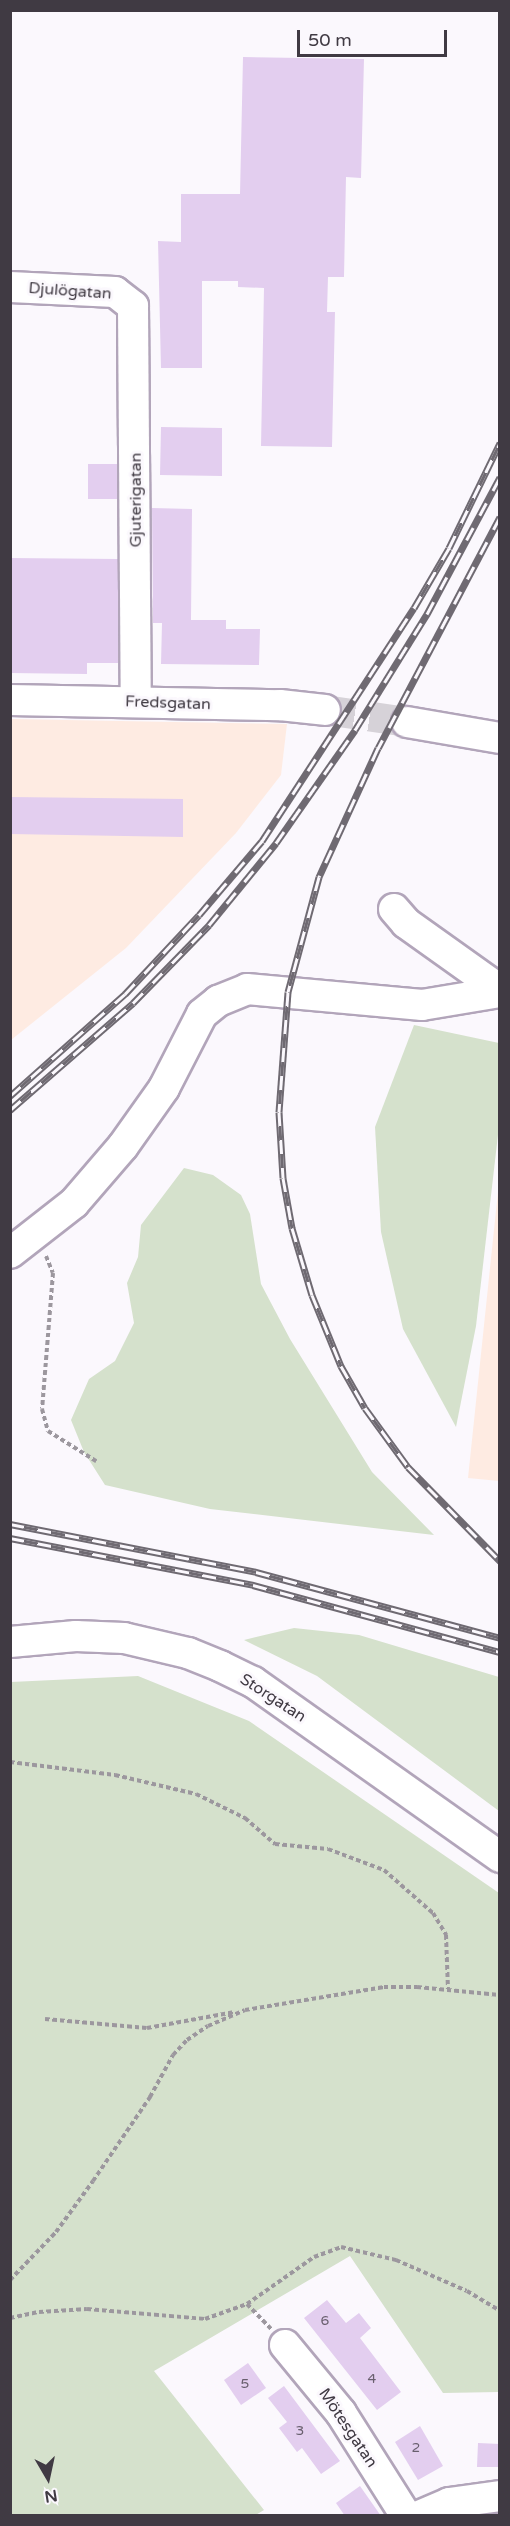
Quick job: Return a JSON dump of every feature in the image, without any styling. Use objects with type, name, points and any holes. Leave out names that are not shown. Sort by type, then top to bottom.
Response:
[{"type":"street","name":"Djulögatan","points":[[10,287],[93,289],[115,292],[128,300]]},
{"type":"street","name":"Gjuterigatan","points":[[128,300],[133,306],[136,328],[136,702]]},
{"type":"street","name":"Fredsgatan","points":[[10,700],[136,702],[325,710]]},
{"type":"street","points":[[407,722],[500,738]]},
{"type":"street","points":[[394,909],[406,923],[500,991]]},
{"type":"street","points":[[10,1253],[74,1203],[123,1146],[164,1088],[202,1014],[218,1001],[247,989],[422,1005],[500,991]]},
{"type":"street","name":"Storgatan","points":[[10,1642],[54,1637],[124,1638],[188,1653],[220,1666],[262,1689],[500,1857]]},
{"type":"street","name":"Mötesgatan","points":[[285,2345],[341,2413],[406,2516]]},
{"type":"street","points":[[420,2516],[448,2503],[500,2496]]},
{"type":"path","points":[[37,1233],[53,1273],[44,1365],[45,1420],[48,1431],[63,1444],[96,1461]]},
{"type":"path","points":[[10,1762],[115,1774],[196,1794],[245,1818],[275,1844],[328,1849],[384,1870],[433,1913],[446,1935],[448,1989]]},
{"type":"path","points":[[45,2019],[147,2028],[391,1987],[448,1989],[500,1995]]},
{"type":"path","points":[[10,2280],[68,2215],[150,2097],[179,2047],[208,2026],[245,2010]]},
{"type":"path","points":[[10,2318],[87,2309],[192,2320],[247,2304],[328,2249],[348,2247],[396,2260],[467,2291],[500,2311]]},
{"type":"path","points":[[247,2304],[285,2345]]},
{"type":"shaded area","points":[[11,719],[287,724],[281,775],[236,833],[126,948],[11,1040]]},
{"type":"shaded area","points":[[499,1182],[499,1481],[468,1478]]},
{"type":"green space","points":[[414,1025],[499,1043],[499,1126],[476,1326],[456,1427],[403,1329],[381,1232],[375,1127]]},
{"type":"green space","points":[[184,1168],[213,1175],[241,1195],[250,1214],[261,1284],[290,1339],[372,1472],[434,1535],[210,1509],[105,1485],[84,1452],[71,1420],[89,1379],[115,1361],[134,1323],[127,1283],[138,1257],[141,1225]]},
{"type":"green space","points":[[294,1628],[359,1635],[499,1677],[499,1811],[317,1676],[244,1640]]},
{"type":"green space","points":[[138,1676],[249,1721],[499,1893],[499,2392],[443,2393],[350,2256],[154,2371],[264,2510],[254,2516],[11,2515],[11,1682]]},
{"type":"building","points":[[243,57],[364,59],[361,178],[346,177],[344,277],[328,277],[327,312],[335,312],[332,447],[261,446],[264,288],[238,287],[238,281],[202,281],[202,368],[161,368],[158,241],[181,242],[181,194],[240,194]]},
{"type":"building","points":[[161,427],[222,428],[222,476],[160,475]]},
{"type":"building","points":[[88,464],[117,464],[117,499],[88,499]]},
{"type":"building","points":[[152,508],[192,509],[191,620],[226,620],[226,629],[260,629],[259,665],[161,664],[162,623],[153,623]]},
{"type":"building","points":[[10,558],[118,559],[118,663],[87,663],[87,674],[10,673]]},
{"type":"building","points":[[10,797],[183,799],[183,837],[10,834]]},
{"type":"building","points":[[327,2300],[346,2323],[359,2313],[371,2328],[360,2338],[401,2392],[377,2410],[304,2318]]},
{"type":"building","points":[[248,2363],[266,2388],[241,2405],[224,2380]]},
{"type":"building","points":[[284,2386],[340,2461],[321,2474],[302,2448],[297,2452],[279,2428],[287,2422],[268,2398]]},
{"type":"building","points":[[420,2426],[443,2466],[418,2480],[395,2442]]},
{"type":"building","points":[[478,2443],[500,2444],[500,2467],[477,2467]]},
{"type":"building","points":[[360,2486],[381,2516],[345,2516],[336,2503]]},
{"type":"tunnel","points":[[325,710],[407,722]]},
{"type":"railway","points":[[10,1096],[125,994],[199,915],[262,841],[414,608],[449,548],[500,443]]},
{"type":"railway","points":[[10,1110],[133,1003],[209,925],[276,843],[355,730],[427,614],[500,477]]},
{"type":"railway","points":[[500,517],[378,748],[319,877],[288,992],[279,1112],[283,1178],[292,1228],[312,1295],[341,1366],[365,1408],[408,1467],[500,1561]]},
{"type":"railway","points":[[10,1524],[256,1572],[500,1638]]},
{"type":"railway","points":[[10,1538],[253,1585],[500,1652]]}]
